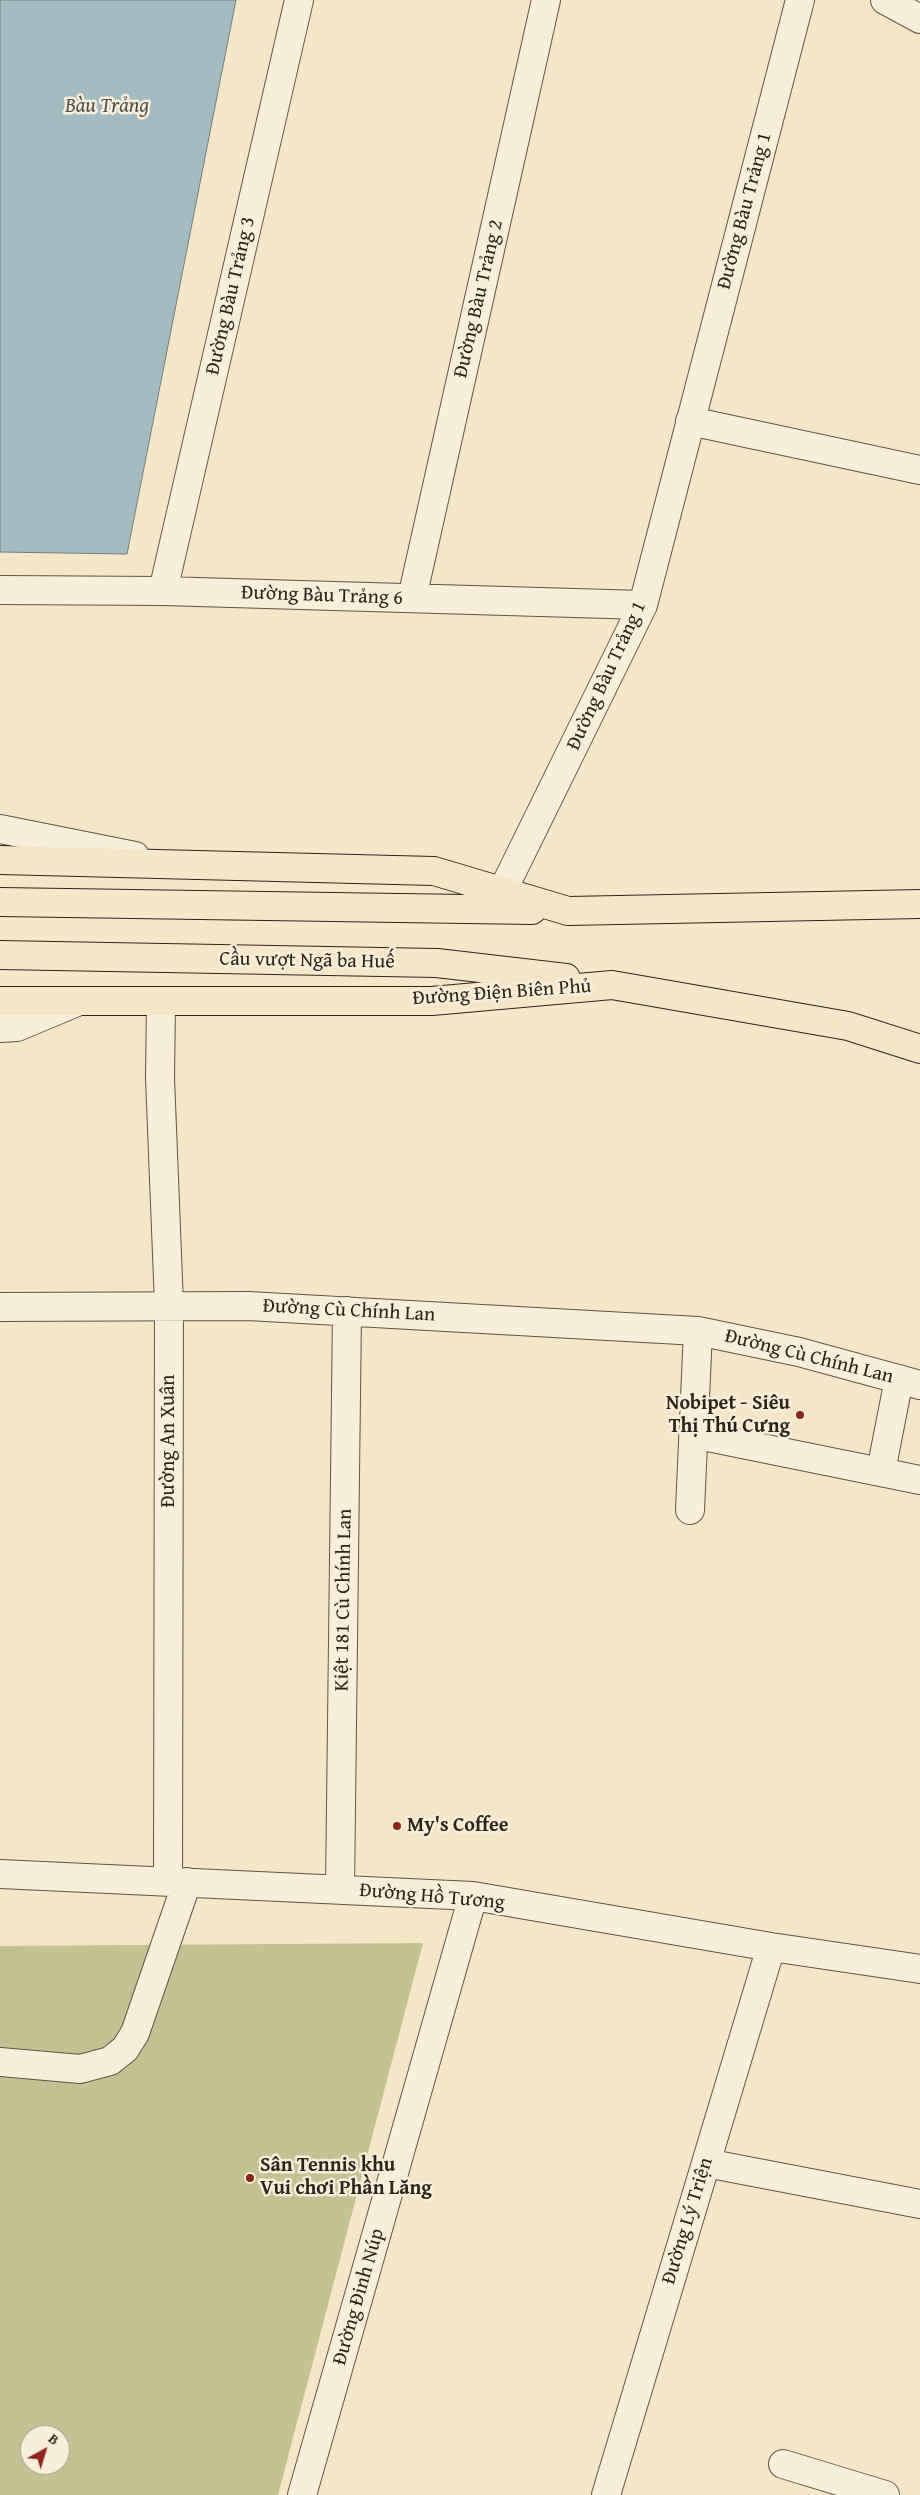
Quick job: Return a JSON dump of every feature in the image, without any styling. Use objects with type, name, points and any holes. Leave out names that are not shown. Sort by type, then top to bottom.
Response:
[{"type":"main road","points":[[0,860],[434,871],[568,911]]},
{"type":"main road","points":[[0,902],[568,911],[920,904]]},
{"type":"main road","name":"Cầu vượt Ngã ba Huế","points":[[0,956],[437,963],[512,970],[612,985]]},
{"type":"main road","name":"Đường Điện Biên Phủ","points":[[77,1002],[432,1001],[612,985],[848,1026],[920,1050]]},
{"type":"main road","points":[[0,1001],[77,1002]]},
{"type":"street","name":"Đường Bàu Trảng 3","points":[[163,591],[299,0]]},
{"type":"street","name":"Đường Bàu Trảng 2","points":[[412,598],[546,0]]},
{"type":"street","name":"Đường Bàu Trảng 1","points":[[502,892],[643,605],[800,0]]},
{"type":"street","points":[[885,0],[920,19]]},
{"type":"street","points":[[690,421],[920,470]]},
{"type":"street","name":"Đường Bàu Trảng 6","points":[[0,590],[163,591],[643,605]]},
{"type":"street","points":[[0,829],[181,865]]},
{"type":"street","points":[[0,1028],[17,1027],[77,1002]]},
{"type":"street","name":"Đường An Xuân","points":[[0,2062],[80,2069],[110,2061],[125,2049],[135,2033],[178,1881],[169,1305],[160,1078],[160,1002]]},
{"type":"street","name":"Đường Cù Chính Lan","points":[[0,1307],[169,1305],[347,1310],[698,1331],[799,1352],[909,1382]]},
{"type":"street","name":"Kiệt 181 Cù Chính Lan","points":[[340,1889],[347,1310]]},
{"type":"street","name":"Đường Cù Chính Lan","points":[[690,1510],[698,1331]]},
{"type":"street","points":[[881,1471],[909,1382]]},
{"type":"street","points":[[693,1434],[920,1480]]},
{"type":"street","name":"Đường Hồ Tương","points":[[0,1874],[473,1896],[771,1947],[920,1969]]},
{"type":"street","name":"Đường Đinh Núp","points":[[302,2495],[473,1896]]},
{"type":"street","name":"Đường Lý Triện","points":[[606,2495],[771,1947]]},
{"type":"street","points":[[706,2163],[920,2204]]},
{"type":"street","points":[[783,2464],[885,2495]]},
{"type":"green space","points":[[423,1943],[278,2495],[0,2495],[0,1946]]},
{"type":"water","name":"Bàu Trảng","points":[[0,0],[236,0],[127,554],[0,552]]},
{"type":"place","name":"Nobipet - Siêu Thị Thú Cưng","points":[[800,1415]]},
{"type":"place","name":"My's Coffee","points":[[397,1826]]},
{"type":"place","name":"Sân Tennis khu Vui chơi Phần Lăng","points":[[250,2178]]}]
